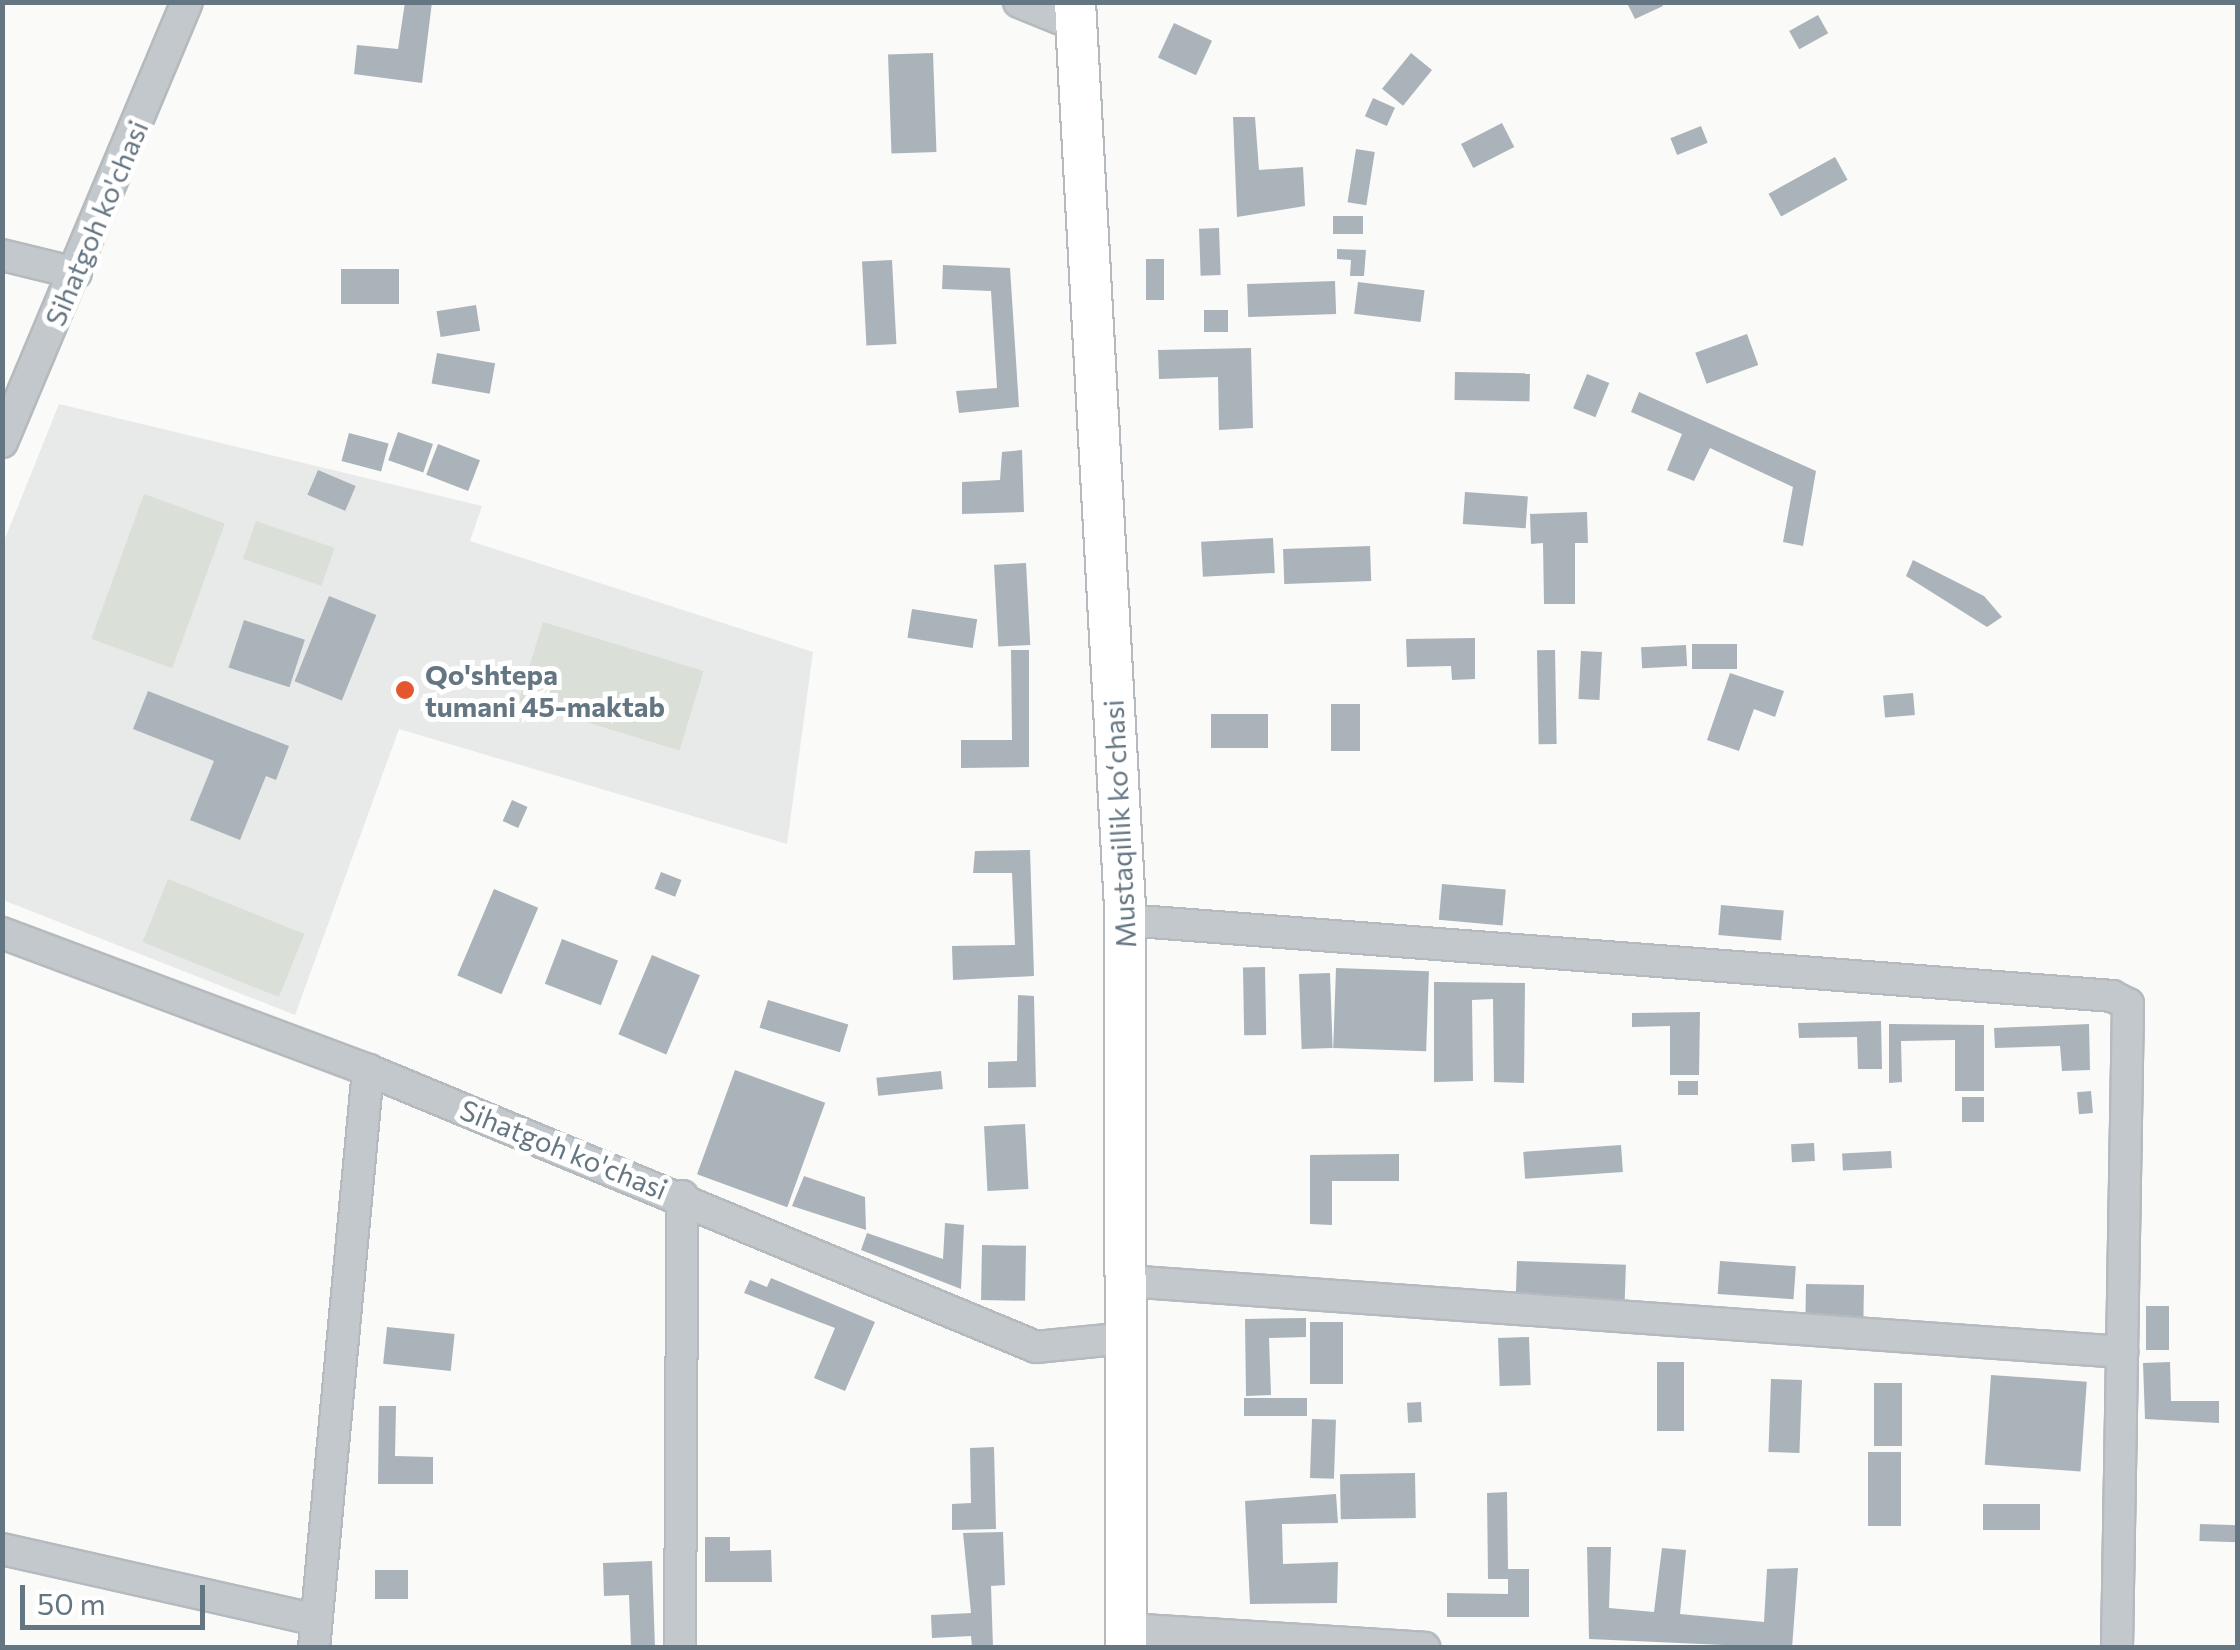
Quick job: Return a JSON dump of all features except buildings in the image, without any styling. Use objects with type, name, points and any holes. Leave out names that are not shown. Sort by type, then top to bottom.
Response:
[{"type":"main road","name":"Mustaqillik koʻchasi","points":[[1076,14],[1125,920],[1126,1638]]},
{"type":"street","name":"Sihatgoh ko'chasi","points":[[2,442],[187,2]]},
{"type":"street","points":[[1019,2],[1076,14]]},
{"type":"street","points":[[2,255],[76,273]]},
{"type":"street","points":[[1125,920],[2112,996],[2128,1004],[2117,1648]]},
{"type":"street","name":"Sihatgoh ko'chasi","points":[[2,932],[368,1070],[682,1196],[1036,1347],[1126,1338]]},
{"type":"street","points":[[2,1549],[315,1634],[368,1070]]},
{"type":"street","points":[[680,1648],[682,1196]]},
{"type":"street","points":[[1126,1281],[2122,1352]]},
{"type":"street","points":[[1126,1638],[1424,1648]]},
{"type":"shaded area","name":"Qo'shtepa tumani 45-maktab","points":[[59,404],[482,506],[470,541],[813,652],[787,844],[399,729],[295,1015],[3,900],[2,546]]},
{"type":"shaded area","points":[[144,494],[225,523],[172,668],[91,639]]},
{"type":"shaded area","points":[[256,521],[334,548],[321,586],[243,559]]},
{"type":"shaded area","points":[[543,622],[704,671],[679,750],[519,701]]},
{"type":"shaded area","points":[[168,879],[304,934],[279,997],[143,942]]},
{"type":"place","name":"Qo'shtepa tumani 45-maktab","points":[[405,690]]}]
